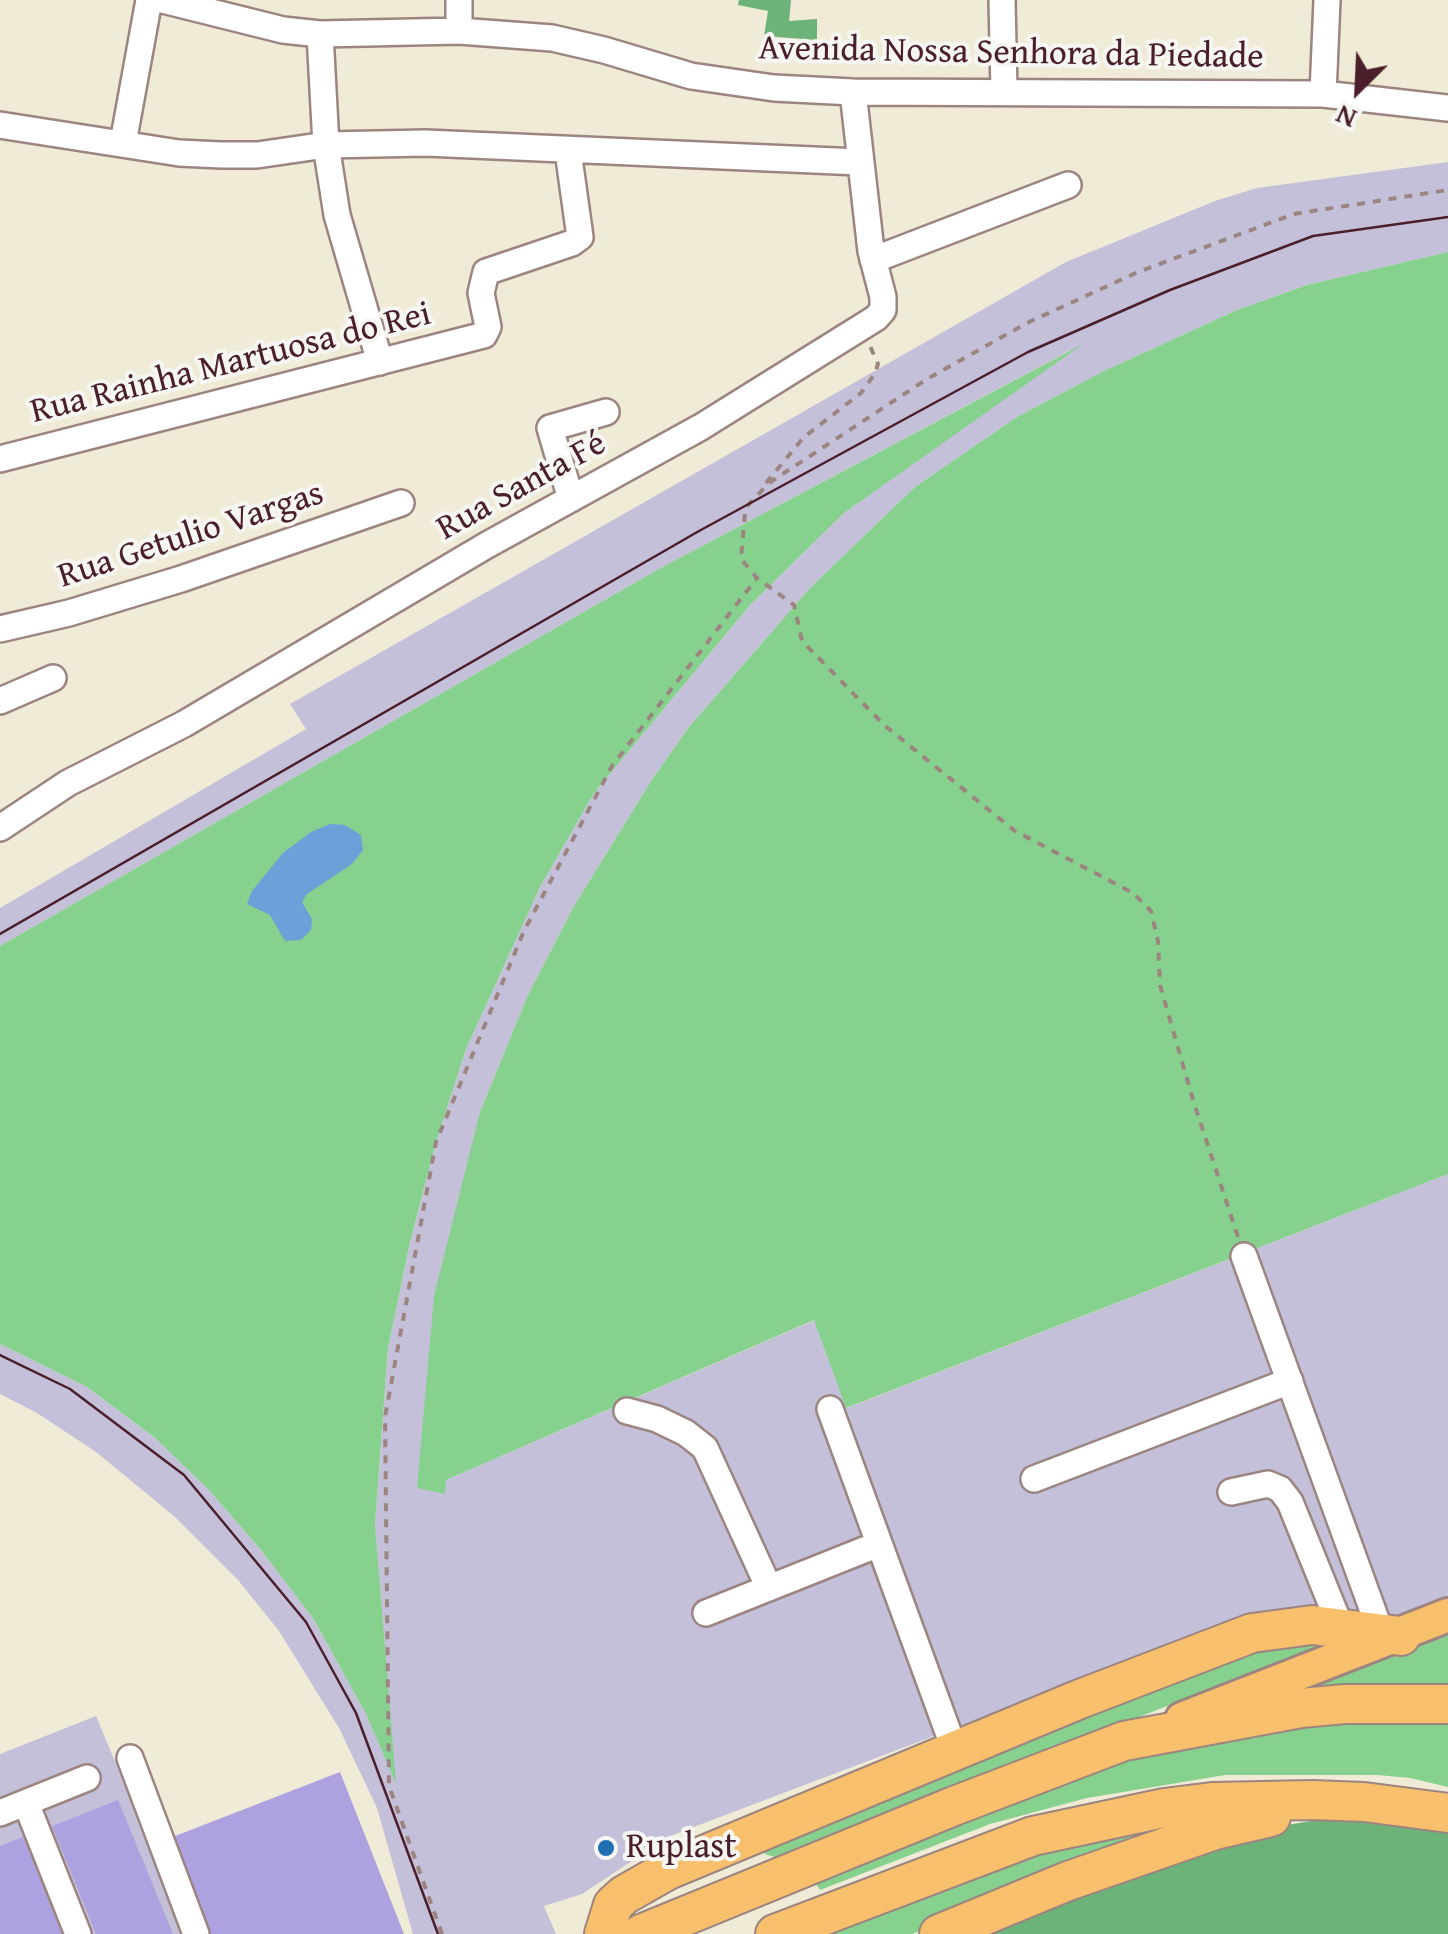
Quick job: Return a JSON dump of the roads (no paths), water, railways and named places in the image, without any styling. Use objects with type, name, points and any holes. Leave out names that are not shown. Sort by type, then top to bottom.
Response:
[{"type":"highway","points":[[604,1934],[606,1918],[624,1894],[668,1870],[1252,1633],[1312,1626],[1391,1634]]},
{"type":"highway","points":[[641,1934],[1124,1741],[1301,1708],[1448,1704]]},
{"type":"highway","points":[[787,1929],[1033,1836],[1116,1817],[1212,1802],[1364,1802],[1448,1814]]},
{"type":"highway","points":[[938,1934],[1068,1881],[1215,1830],[1246,1821],[1364,1802]]},
{"type":"main road","points":[[1124,1741],[1391,1634],[1448,1616]]},
{"type":"street","points":[[123,143],[150,0]]},
{"type":"street","name":"Avenida Nossa Senhora da Piedade","points":[[164,0],[264,26],[320,34],[459,31],[552,38],[691,76],[736,84],[854,92],[1322,94],[1448,108]]},
{"type":"street","points":[[459,31],[460,0]]},
{"type":"street","points":[[1002,0],[1004,91]]},
{"type":"street","points":[[1322,94],[1327,0]]},
{"type":"street","points":[[320,34],[326,145],[343,240],[380,362]]},
{"type":"street","points":[[854,92],[873,260],[1068,185]]},
{"type":"street","points":[[0,126],[180,153],[221,155],[276,153],[326,145],[426,143],[859,162]]},
{"type":"street","name":"Rua Rainha Martuosa do Rei","points":[[0,459],[484,335],[488,326],[481,293],[486,272],[572,244],[580,237],[568,151]]},
{"type":"street","name":"Rua Santa Fé","points":[[0,828],[68,784],[184,724],[701,427],[862,328],[882,310],[882,288],[873,260]]},
{"type":"street","points":[[571,500],[550,428],[606,412]]},
{"type":"street","name":"Rua Getulio Vargas","points":[[0,629],[181,579],[401,503]]},
{"type":"street","points":[[0,701],[53,678]]},
{"type":"street","points":[[1244,1256],[1391,1634]]},
{"type":"street","points":[[1034,1479],[1290,1381]]},
{"type":"street","points":[[830,1409],[955,1751]]},
{"type":"street","points":[[627,1412],[657,1419],[686,1433],[705,1448],[769,1588]]},
{"type":"street","points":[[1231,1492],[1268,1484],[1290,1502],[1341,1628]]},
{"type":"street","points":[[706,1613],[879,1544]]},
{"type":"street","points":[[130,1758],[196,1934]]},
{"type":"street","points":[[0,1814],[87,1778]]},
{"type":"street","points":[[26,1803],[78,1934]]},
{"type":"water","points":[[330,824],[345,825],[361,835],[363,850],[352,864],[307,894],[302,902],[312,919],[311,930],[301,940],[285,941],[270,915],[247,904],[252,891],[283,853],[311,832]]},
{"type":"tram line","points":[[0,934],[699,531],[1028,352],[1170,290],[1313,236],[1448,217]]},
{"type":"tram line","points":[[0,1355],[70,1389],[184,1475],[306,1622],[356,1713],[438,1934]]},
{"type":"place","name":"Ruplast","points":[[606,1848]]}]
